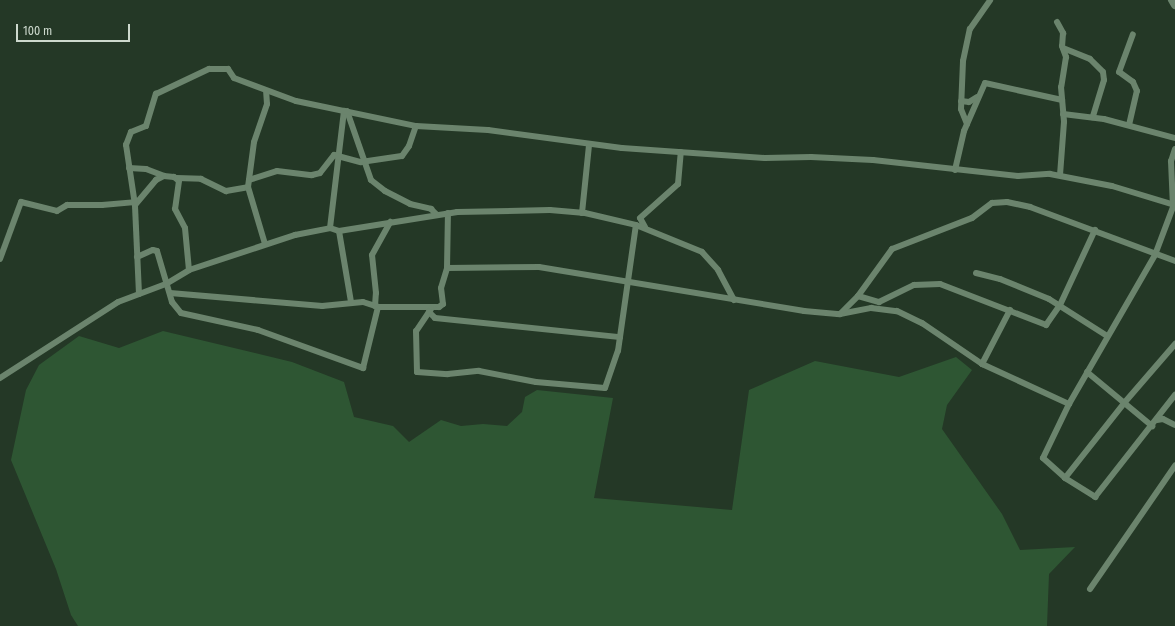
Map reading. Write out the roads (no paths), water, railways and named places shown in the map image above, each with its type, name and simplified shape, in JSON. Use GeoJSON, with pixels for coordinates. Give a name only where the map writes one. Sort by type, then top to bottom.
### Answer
{"type":"FeatureCollection","features":[{"type":"Feature","properties":{"kind":"street"},"geometry":{"type":"LineString","coordinates":[[967,124],[961,101],[963,61],[970,30],[990,0]]}},
{"type":"Feature","properties":{"kind":"street"},"geometry":{"type":"LineString","coordinates":[[1172,0],[1175,5]]}},
{"type":"Feature","properties":{"kind":"street"},"geometry":{"type":"LineString","coordinates":[[1057,22],[1063,33],[1066,58],[1062,100],[1064,114],[1060,175]]}},
{"type":"Feature","properties":{"kind":"street"},"geometry":{"type":"LineString","coordinates":[[1129,125],[1137,91],[1132,82],[1119,72],[1133,34]]}},
{"type":"Feature","properties":{"kind":"street"},"geometry":{"type":"LineString","coordinates":[[1064,48],[1090,59],[1102,72],[1104,80],[1093,117]]}},
{"type":"Feature","properties":{"kind":"street"},"geometry":{"type":"LineString","coordinates":[[140,294],[135,203],[126,148],[130,133],[146,126],[156,94],[209,69],[228,69],[234,78],[296,101],[416,126],[488,130],[589,145],[681,152],[765,158],[811,156],[873,160],[1018,176],[1060,175],[1112,186],[1174,204]]}},
{"type":"Feature","properties":{"kind":"street"},"geometry":{"type":"LineString","coordinates":[[955,170],[967,124],[978,96],[988,82],[1062,100]]}},
{"type":"Feature","properties":{"kind":"street"},"geometry":{"type":"LineString","coordinates":[[265,244],[249,184],[256,134],[266,104],[266,91]]}},
{"type":"Feature","properties":{"kind":"street"},"geometry":{"type":"LineString","coordinates":[[961,101],[970,102],[978,96]]}},
{"type":"Feature","properties":{"kind":"street"},"geometry":{"type":"LineString","coordinates":[[330,228],[338,155],[346,111]]}},
{"type":"Feature","properties":{"kind":"street"},"geometry":{"type":"LineString","coordinates":[[346,111],[371,180],[385,191],[410,204],[431,209],[437,214]]}},
{"type":"Feature","properties":{"kind":"street"},"geometry":{"type":"LineString","coordinates":[[1064,114],[1093,117],[1175,138]]}},
{"type":"Feature","properties":{"kind":"street"},"geometry":{"type":"LineString","coordinates":[[129,168],[146,169],[164,176],[177,178],[201,179],[226,190],[249,184],[277,171],[312,175],[320,172],[331,158],[338,155],[365,161],[402,156],[409,146],[416,126]]}},
{"type":"Feature","properties":{"kind":"street"},"geometry":{"type":"LineString","coordinates":[[582,213],[589,145]]}},
{"type":"Feature","properties":{"kind":"street"},"geometry":{"type":"LineString","coordinates":[[1175,149],[1172,161],[1174,204],[1155,255],[1069,404],[1043,458],[1065,478],[1095,497],[1157,420],[1175,395]]}},
{"type":"Feature","properties":{"kind":"street"},"geometry":{"type":"LineString","coordinates":[[645,227],[640,218],[678,184],[681,152]]}},
{"type":"Feature","properties":{"kind":"street"},"geometry":{"type":"LineString","coordinates":[[0,259],[21,202],[57,211],[67,204],[102,205],[135,203],[156,180],[164,176]]}},
{"type":"Feature","properties":{"kind":"street"},"geometry":{"type":"LineString","coordinates":[[177,178],[175,209],[184,228],[189,270]]}},
{"type":"Feature","properties":{"kind":"street"},"geometry":{"type":"LineString","coordinates":[[840,314],[858,296],[892,249],[972,218],[992,203],[1007,202],[1030,207],[1096,230],[1155,255],[1175,261]]}},
{"type":"Feature","properties":{"kind":"street"},"geometry":{"type":"LineString","coordinates":[[0,378],[13,372],[88,320],[118,302],[166,284],[189,270],[234,257],[265,244],[330,228],[339,231],[437,214],[505,210],[582,213],[645,227],[702,252],[718,270],[734,300]]}},
{"type":"Feature","properties":{"kind":"street"},"geometry":{"type":"LineString","coordinates":[[170,293],[322,306],[363,302],[376,306],[430,310],[441,307],[443,304],[441,288],[447,268],[448,213]]}},
{"type":"Feature","properties":{"kind":"street"},"geometry":{"type":"LineString","coordinates":[[137,257],[155,250],[172,302],[181,313],[258,330],[363,368],[376,306],[372,255],[390,222]]}},
{"type":"Feature","properties":{"kind":"street"},"geometry":{"type":"LineString","coordinates":[[430,310],[416,331],[417,372],[448,374],[479,371],[536,382],[605,388],[620,337],[636,225]]}},
{"type":"Feature","properties":{"kind":"street"},"geometry":{"type":"LineString","coordinates":[[858,296],[879,302],[914,285],[940,284],[1046,325],[1060,305],[1096,230]]}},
{"type":"Feature","properties":{"kind":"street"},"geometry":{"type":"LineString","coordinates":[[339,231],[351,302]]}},
{"type":"Feature","properties":{"kind":"street"},"geometry":{"type":"LineString","coordinates":[[447,268],[539,267],[778,308],[840,314],[871,308],[897,311],[922,323],[982,364],[1069,404]]}},
{"type":"Feature","properties":{"kind":"street"},"geometry":{"type":"LineString","coordinates":[[976,273],[1010,283],[1060,305],[1107,336]]}},
{"type":"Feature","properties":{"kind":"street"},"geometry":{"type":"LineString","coordinates":[[430,310],[435,318],[620,337]]}},
{"type":"Feature","properties":{"kind":"street"},"geometry":{"type":"LineString","coordinates":[[982,364],[1010,310]]}},
{"type":"Feature","properties":{"kind":"street"},"geometry":{"type":"LineString","coordinates":[[1065,478],[1125,402],[1175,344]]}},
{"type":"Feature","properties":{"kind":"street"},"geometry":{"type":"LineString","coordinates":[[1087,372],[1125,402],[1152,426]]}},
{"type":"Feature","properties":{"kind":"street"},"geometry":{"type":"LineString","coordinates":[[1157,420],[1163,419],[1175,425]]}},
{"type":"Feature","properties":{"kind":"street"},"geometry":{"type":"LineString","coordinates":[[1090,589],[1175,466]]}}]}
